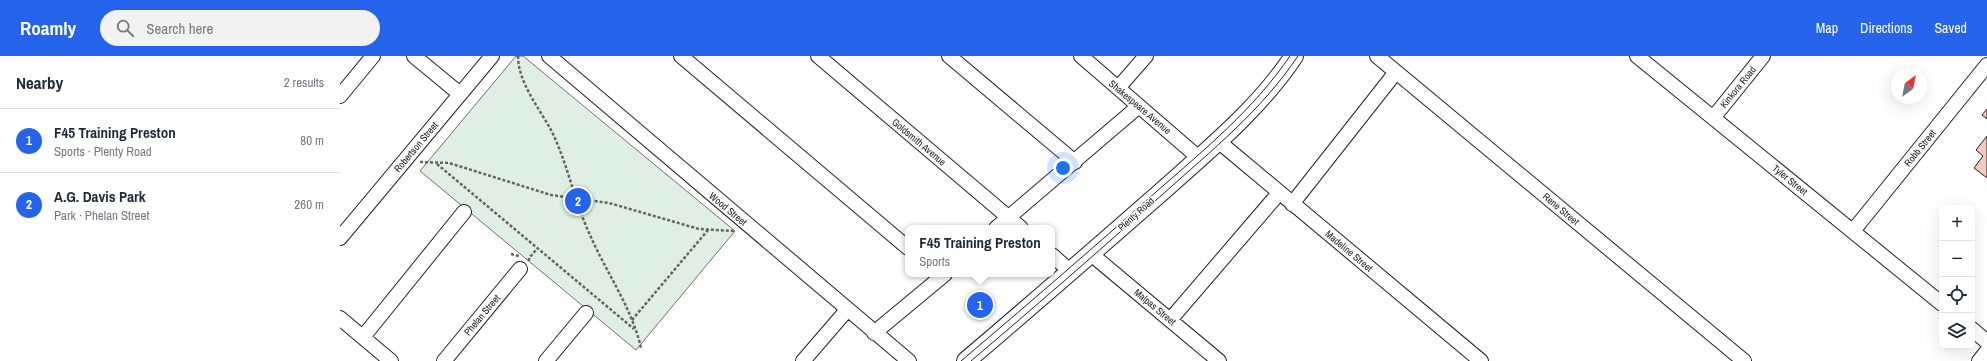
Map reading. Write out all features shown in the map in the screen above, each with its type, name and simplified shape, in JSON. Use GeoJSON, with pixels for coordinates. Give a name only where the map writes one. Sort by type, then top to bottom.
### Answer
{"type":"FeatureCollection","features":[{"type":"Feature","properties":{"kind":"main road","name":"Plenty Road"},"geometry":{"type":"LineString","coordinates":[[966,361],[1071,272],[1218,141],[1261,99],[1294,56]]}},
{"type":"Feature","properties":{"kind":"street"},"geometry":{"type":"LineString","coordinates":[[340,96],[373,56]]}},
{"type":"Feature","properties":{"kind":"street"},"geometry":{"type":"LineString","coordinates":[[414,56],[460,94]]}},
{"type":"Feature","properties":{"kind":"street","name":"Robertson Street"},"geometry":{"type":"LineString","coordinates":[[340,238],[492,56]]}},
{"type":"Feature","properties":{"kind":"street","name":"Wood Street"},"geometry":{"type":"LineString","coordinates":[[549,56],[874,333],[909,361]]}},
{"type":"Feature","properties":{"kind":"street"},"geometry":{"type":"LineString","coordinates":[[681,56],[905,245]]}},
{"type":"Feature","properties":{"kind":"street","name":"Goldsmith Avenue"},"geometry":{"type":"LineString","coordinates":[[818,56],[1017,225]]}},
{"type":"Feature","properties":{"kind":"street"},"geometry":{"type":"LineString","coordinates":[[949,56],[1074,162]]}},
{"type":"Feature","properties":{"kind":"street","name":"Shakespeare Avenue"},"geometry":{"type":"LineString","coordinates":[[1081,56],[1199,158]]}},
{"type":"Feature","properties":{"kind":"street"},"geometry":{"type":"LineString","coordinates":[[1118,88],[1146,56]]}},
{"type":"Feature","properties":{"kind":"street","name":"Rene Street"},"geometry":{"type":"LineString","coordinates":[[1377,56],[1394,65],[1744,361]]}},
{"type":"Feature","properties":{"kind":"street","name":"Tyler Street"},"geometry":{"type":"LineString","coordinates":[[1637,56],[1939,302]]}},
{"type":"Feature","properties":{"kind":"street","name":"Kinkora Road"},"geometry":{"type":"LineString","coordinates":[[1713,118],[1763,56]]}},
{"type":"Feature","properties":{"kind":"street","name":"Robb Street"},"geometry":{"type":"LineString","coordinates":[[1853,231],[1987,64]]}},
{"type":"Feature","properties":{"kind":"street"},"geometry":{"type":"LineString","coordinates":[[1292,204],[1394,65]]}},
{"type":"Feature","properties":{"kind":"street"},"geometry":{"type":"LineString","coordinates":[[1000,225],[1139,106]]}},
{"type":"Feature","properties":{"kind":"street","name":"Madeline Street"},"geometry":{"type":"LineString","coordinates":[[1218,141],[1481,361]]}},
{"type":"Feature","properties":{"kind":"street"},"geometry":{"type":"LineString","coordinates":[[1170,320],[1279,192]]}},
{"type":"Feature","properties":{"kind":"street"},"geometry":{"type":"LineString","coordinates":[[362,337],[464,212]]}},
{"type":"Feature","properties":{"kind":"street","name":"Malpas Street"},"geometry":{"type":"LineString","coordinates":[[1091,254],[1219,361]]}},
{"type":"Feature","properties":{"kind":"street"},"geometry":{"type":"LineString","coordinates":[[1055,258],[1071,272]]}},
{"type":"Feature","properties":{"kind":"street","name":"Phelan Street"},"geometry":{"type":"LineString","coordinates":[[444,361],[520,270]]}},
{"type":"Feature","properties":{"kind":"street"},"geometry":{"type":"LineString","coordinates":[[874,333],[940,277]]}},
{"type":"Feature","properties":{"kind":"street"},"geometry":{"type":"LineString","coordinates":[[803,361],[847,310]]}},
{"type":"Feature","properties":{"kind":"street"},"geometry":{"type":"LineString","coordinates":[[546,361],[586,313]]}},
{"type":"Feature","properties":{"kind":"street"},"geometry":{"type":"LineString","coordinates":[[340,318],[391,361]]}},
{"type":"Feature","properties":{"kind":"street"},"geometry":{"type":"LineString","coordinates":[[1975,332],[1987,342]]}},
{"type":"Feature","properties":{"kind":"street"},"geometry":{"type":"LineString","coordinates":[[1979,361],[1987,351]]}},
{"type":"Feature","properties":{"kind":"path"},"geometry":{"type":"LineString","coordinates":[[518,56],[524,80],[550,130],[567,168],[589,234],[632,320],[634,329]]}},
{"type":"Feature","properties":{"kind":"path"},"geometry":{"type":"LineString","coordinates":[[420,162],[436,164],[449,163],[463,166],[551,195],[609,203],[666,220],[708,230],[734,231]]}},
{"type":"Feature","properties":{"kind":"path"},"geometry":{"type":"LineString","coordinates":[[436,164],[634,329],[638,335],[641,348]]}},
{"type":"Feature","properties":{"kind":"path"},"geometry":{"type":"LineString","coordinates":[[632,320],[708,230]]}},
{"type":"Feature","properties":{"kind":"path"},"geometry":{"type":"LineString","coordinates":[[529,258],[537,248]]}},
{"type":"Feature","properties":{"kind":"green space"},"geometry":{"type":"Polygon","coordinates":[[[516,56],[523,56],[735,231],[636,350],[420,171],[516,56]]]}},
{"type":"Feature","properties":{"kind":"building"},"geometry":{"type":"Polygon","coordinates":[[[1987,109],[1987,119],[1982,115],[1987,109]]]}},
{"type":"Feature","properties":{"kind":"building"},"geometry":{"type":"Polygon","coordinates":[[[1987,136],[1987,178],[1974,168],[1983,156],[1976,150],[1987,136]]]}},
{"type":"Feature","properties":{"kind":"tram line"},"geometry":{"type":"LineString","coordinates":[[961,361],[1084,256],[1228,128],[1261,94],[1290,56]]}},
{"type":"Feature","properties":{"kind":"tram line"},"geometry":{"type":"LineString","coordinates":[[971,361],[1020,320],[1217,146],[1252,112],[1284,76],[1298,56]]}},
{"type":"Feature","properties":{"kind":"place","name":"A.G. Davis Park"},"geometry":{"type":"Point","coordinates":[578,201]}},
{"type":"Feature","properties":{"kind":"place","name":"F45 Training Preston"},"geometry":{"type":"Point","coordinates":[980,305]}}]}
